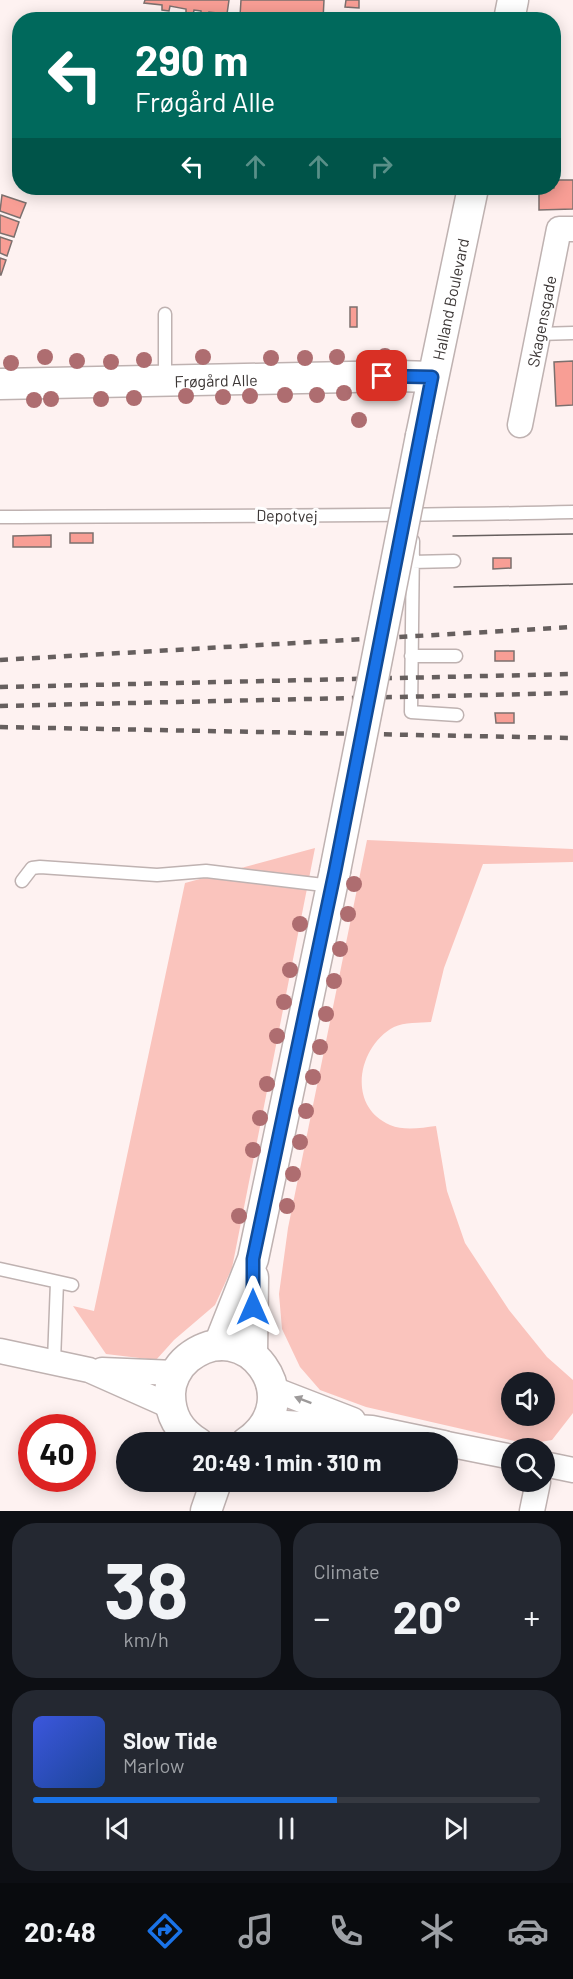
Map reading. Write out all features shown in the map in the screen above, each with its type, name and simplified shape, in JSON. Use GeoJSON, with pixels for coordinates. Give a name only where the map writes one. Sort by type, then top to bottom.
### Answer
{"type":"FeatureCollection","features":[{"type":"Feature","properties":{"kind":"street","name":"Halland Boulevard"},"geometry":{"type":"LineString","coordinates":[[219,1346],[253,1259],[333,878],[432,377],[471,195]]}},
{"type":"Feature","properties":{"kind":"street","name":"Skagensgade"},"geometry":{"type":"LineString","coordinates":[[520,425],[559,229],[573,229]]}},
{"type":"Feature","properties":{"kind":"street","name":"Frøgård Alle"},"geometry":{"type":"LineString","coordinates":[[0,384],[432,377]]}},
{"type":"Feature","properties":{"kind":"street","name":"Halland Boulevard"},"geometry":{"type":"LineString","coordinates":[[252,1355],[253,1259]]}},
{"type":"Feature","properties":{"kind":"street"},"geometry":{"type":"LineString","coordinates":[[184,1432],[176,1422],[170,1406],[170,1389],[175,1373],[195,1352],[219,1346],[239,1348],[252,1355],[263,1365],[273,1389],[273,1408],[260,1432]]}},
{"type":"Feature","properties":{"kind":"street"},"geometry":{"type":"LineString","coordinates":[[0,1351],[89,1370],[170,1406]]}},
{"type":"Feature","properties":{"kind":"street"},"geometry":{"type":"LineString","coordinates":[[89,1370],[175,1373]]}},
{"type":"Feature","properties":{"kind":"street"},"geometry":{"type":"LineString","coordinates":[[273,1389],[372,1428]]}},
{"type":"Feature","properties":{"kind":"street"},"geometry":{"type":"LineString","coordinates":[[267,1422],[372,1428],[392,1432]]}},
{"type":"Feature","properties":{"kind":"street"},"geometry":{"type":"LineString","coordinates":[[458,1446],[501,1455]]}},
{"type":"Feature","properties":{"kind":"street"},"geometry":{"type":"LineString","coordinates":[[555,1466],[573,1470]]}},
{"type":"Feature","properties":{"kind":"street"},"geometry":{"type":"LineString","coordinates":[[200,1511],[201,1492]]}},
{"type":"Feature","properties":{"kind":"street"},"geometry":{"type":"LineString","coordinates":[[206,1511],[213,1492]]}},
{"type":"Feature","properties":{"kind":"street"},"geometry":{"type":"LineString","coordinates":[[531,1511],[536,1492]]}},
{"type":"Feature","properties":{"kind":"lane"},"geometry":{"type":"LineString","coordinates":[[165,314],[165,381]]}},
{"type":"Feature","properties":{"kind":"lane"},"geometry":{"type":"LineString","coordinates":[[538,334],[573,333]]}},
{"type":"Feature","properties":{"kind":"lane","name":"Depotvej"},"geometry":{"type":"LineString","coordinates":[[0,517],[281,514],[414,516],[573,512]]}},
{"type":"Feature","properties":{"kind":"lane"},"geometry":{"type":"LineString","coordinates":[[414,516],[411,712],[457,715]]}},
{"type":"Feature","properties":{"kind":"lane"},"geometry":{"type":"LineString","coordinates":[[412,561],[454,561]]}},
{"type":"Feature","properties":{"kind":"lane"},"geometry":{"type":"LineString","coordinates":[[411,656],[456,656]]}},
{"type":"Feature","properties":{"kind":"lane"},"geometry":{"type":"LineString","coordinates":[[22,880],[32,868],[40,867],[157,875],[206,871],[333,878]]}},
{"type":"Feature","properties":{"kind":"lane"},"geometry":{"type":"LineString","coordinates":[[0,1269],[72,1285]]}},
{"type":"Feature","properties":{"kind":"lane"},"geometry":{"type":"LineString","coordinates":[[54,1361],[57,1282]]}},
{"type":"Feature","properties":{"kind":"shaded area"},"geometry":{"type":"Polygon","coordinates":[[[367,840],[573,849],[573,862],[483,864],[444,968],[431,1022],[398,1025],[382,1036],[365,1061],[362,1091],[367,1104],[376,1116],[390,1125],[401,1128],[436,1126],[447,1191],[465,1243],[509,1310],[547,1357],[573,1380],[573,1413],[554,1438],[502,1438],[366,1407],[320,1390],[300,1367],[282,1329],[279,1294],[288,1228],[367,840]]]}},
{"type":"Feature","properties":{"kind":"shaded area"},"geometry":{"type":"Polygon","coordinates":[[[315,848],[232,1268],[215,1305],[174,1340],[156,1360],[106,1354],[73,1306],[94,1311],[185,883],[315,848]]]}},
{"type":"Feature","properties":{"kind":"building"},"geometry":{"type":"Polygon","coordinates":[[[145,0],[229,0],[227,12],[194,10],[194,12],[186,12],[186,9],[170,6],[169,11],[162,10],[162,5],[144,3],[145,0]]]}},
{"type":"Feature","properties":{"kind":"building"},"geometry":{"type":"Polygon","coordinates":[[[241,0],[324,0],[323,12],[240,12],[241,0]]]}},
{"type":"Feature","properties":{"kind":"building"},"geometry":{"type":"Polygon","coordinates":[[[346,0],[359,0],[359,8],[345,7],[346,0]]]}},
{"type":"Feature","properties":{"kind":"building"},"geometry":{"type":"Polygon","coordinates":[[[561,180],[573,180],[573,209],[539,210],[539,195],[561,195],[561,180]]]}},
{"type":"Feature","properties":{"kind":"building"},"geometry":{"type":"Polygon","coordinates":[[[2,195],[26,203],[20,218],[0,211],[2,195]]]}},
{"type":"Feature","properties":{"kind":"building"},"geometry":{"type":"Polygon","coordinates":[[[0,215],[19,222],[14,237],[0,233],[0,215]]]}},
{"type":"Feature","properties":{"kind":"building"},"geometry":{"type":"Polygon","coordinates":[[[0,237],[12,241],[7,256],[0,253],[0,237]]]}},
{"type":"Feature","properties":{"kind":"building"},"geometry":{"type":"Polygon","coordinates":[[[0,258],[6,260],[1,275],[0,275],[0,258]]]}},
{"type":"Feature","properties":{"kind":"building"},"geometry":{"type":"Polygon","coordinates":[[[350,307],[357,307],[357,327],[350,327],[350,307]]]}},
{"type":"Feature","properties":{"kind":"building"},"geometry":{"type":"Polygon","coordinates":[[[573,361],[573,405],[556,406],[554,362],[573,361]]]}},
{"type":"Feature","properties":{"kind":"building"},"geometry":{"type":"Polygon","coordinates":[[[70,533],[93,533],[93,543],[70,543],[70,533]]]}},
{"type":"Feature","properties":{"kind":"building"},"geometry":{"type":"Polygon","coordinates":[[[51,535],[51,547],[13,547],[13,536],[51,535]]]}},
{"type":"Feature","properties":{"kind":"building"},"geometry":{"type":"Polygon","coordinates":[[[493,558],[511,558],[511,568],[493,569],[493,558]]]}},
{"type":"Feature","properties":{"kind":"building"},"geometry":{"type":"Polygon","coordinates":[[[495,651],[514,651],[514,661],[495,661],[495,651]]]}},
{"type":"Feature","properties":{"kind":"building"},"geometry":{"type":"Polygon","coordinates":[[[495,713],[514,713],[514,723],[496,723],[495,713]]]}},
{"type":"Feature","properties":{"kind":"tram line"},"geometry":{"type":"LineString","coordinates":[[453,536],[573,534]]}},
{"type":"Feature","properties":{"kind":"tram line"},"geometry":{"type":"LineString","coordinates":[[454,587],[573,584]]}},
{"type":"Feature","properties":{"kind":"railway"},"geometry":{"type":"LineString","coordinates":[[0,660],[573,627]]}},
{"type":"Feature","properties":{"kind":"railway"},"geometry":{"type":"LineString","coordinates":[[0,687],[573,674]]}},
{"type":"Feature","properties":{"kind":"railway"},"geometry":{"type":"LineString","coordinates":[[0,706],[573,693]]}},
{"type":"Feature","properties":{"kind":"railway"},"geometry":{"type":"LineString","coordinates":[[0,727],[573,738]]}},
{"type":"Feature","properties":{"kind":"route"},"geometry":{"type":"LineString","coordinates":[[253,1307],[253,1259],[335,871],[432,377],[382,376]]}}]}
